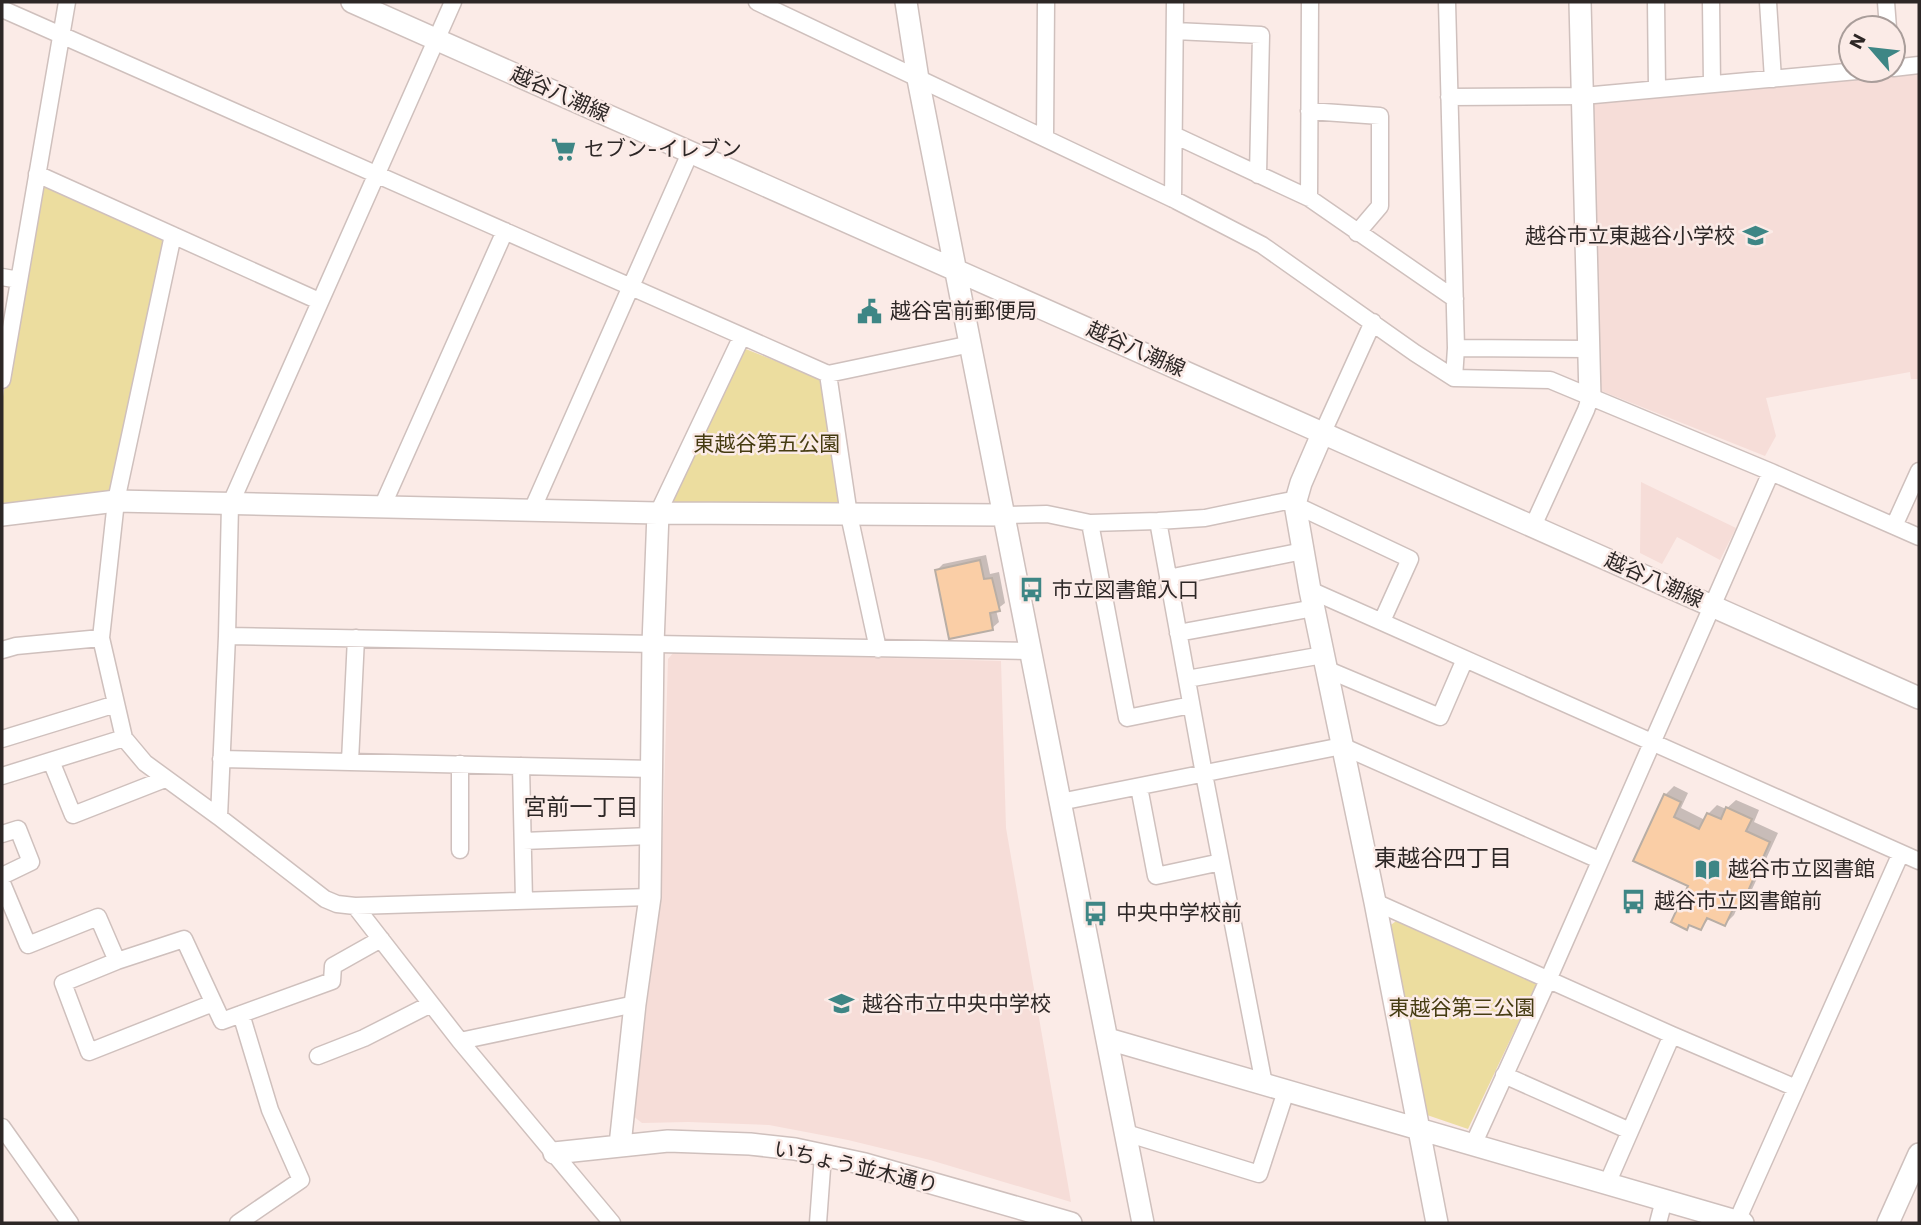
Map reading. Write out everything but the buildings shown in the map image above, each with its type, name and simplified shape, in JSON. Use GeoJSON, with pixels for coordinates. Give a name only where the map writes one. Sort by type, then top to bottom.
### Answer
{"type":"FeatureCollection","features":[{"type":"Feature","properties":{"kind":"street"},"geometry":{"type":"LineString","coordinates":[[2,380],[67,2]]}},
{"type":"Feature","properties":{"kind":"street","name":"越谷八潮線"},"geometry":{"type":"LineString","coordinates":[[352,2],[1919,698]]}},
{"type":"Feature","properties":{"kind":"street"},"geometry":{"type":"LineString","coordinates":[[219,817],[230,505],[453,2]]}},
{"type":"Feature","properties":{"kind":"street"},"geometry":{"type":"LineString","coordinates":[[757,2],[1045,138],[1262,245],[1454,378],[1550,380],[1919,537]]}},
{"type":"Feature","properties":{"kind":"street"},"geometry":{"type":"LineString","coordinates":[[906,2],[918,79],[1143,1223]]}},
{"type":"Feature","properties":{"kind":"street"},"geometry":{"type":"LineString","coordinates":[[1045,138],[1046,2]]}},
{"type":"Feature","properties":{"kind":"street"},"geometry":{"type":"LineString","coordinates":[[1173,200],[1175,2]]}},
{"type":"Feature","properties":{"kind":"street"},"geometry":{"type":"LineString","coordinates":[[1308,198],[1310,2]]}},
{"type":"Feature","properties":{"kind":"street"},"geometry":{"type":"LineString","coordinates":[[1447,2],[1456,348],[1454,378]]}},
{"type":"Feature","properties":{"kind":"street"},"geometry":{"type":"LineString","coordinates":[[1533,526],[1590,398],[1580,2]]}},
{"type":"Feature","properties":{"kind":"street"},"geometry":{"type":"LineString","coordinates":[[1656,2],[1657,88]]}},
{"type":"Feature","properties":{"kind":"street"},"geometry":{"type":"LineString","coordinates":[[1711,2],[1712,84]]}},
{"type":"Feature","properties":{"kind":"street"},"geometry":{"type":"LineString","coordinates":[[1768,2],[1773,79]]}},
{"type":"Feature","properties":{"kind":"street"},"geometry":{"type":"LineString","coordinates":[[2,9],[828,374],[971,344]]}},
{"type":"Feature","properties":{"kind":"street"},"geometry":{"type":"LineString","coordinates":[[1175,31],[1261,35],[1258,175]]}},
{"type":"Feature","properties":{"kind":"street"},"geometry":{"type":"LineString","coordinates":[[1449,97],[1583,96],[1837,73]]}},
{"type":"Feature","properties":{"kind":"street"},"geometry":{"type":"LineString","coordinates":[[1309,111],[1380,116],[1380,206],[1357,233]]}},
{"type":"Feature","properties":{"kind":"street"},"geometry":{"type":"LineString","coordinates":[[1174,135],[1308,198],[1455,299]]}},
{"type":"Feature","properties":{"kind":"street"},"geometry":{"type":"LineString","coordinates":[[532,510],[690,152]]}},
{"type":"Feature","properties":{"kind":"street"},"geometry":{"type":"LineString","coordinates":[[37,174],[320,302]]}},
{"type":"Feature","properties":{"kind":"street"},"geometry":{"type":"LineString","coordinates":[[382,508],[505,231]]}},
{"type":"Feature","properties":{"kind":"street"},"geometry":{"type":"LineString","coordinates":[[173,235],[116,501],[101,638],[124,738],[145,763],[165,779],[325,899],[337,904],[355,906],[650,897]]}},
{"type":"Feature","properties":{"kind":"street"},"geometry":{"type":"LineString","coordinates":[[2,277],[19,280]]}},
{"type":"Feature","properties":{"kind":"street"},"geometry":{"type":"LineString","coordinates":[[1373,322],[1300,483],[1296,504],[1312,599],[1375,902],[1437,1223]]}},
{"type":"Feature","properties":{"kind":"street"},"geometry":{"type":"LineString","coordinates":[[620,1145],[650,897],[653,644],[658,513],[742,335]]}},
{"type":"Feature","properties":{"kind":"street"},"geometry":{"type":"LineString","coordinates":[[1456,348],[1588,349]]}},
{"type":"Feature","properties":{"kind":"street"},"geometry":{"type":"LineString","coordinates":[[828,374],[849,515],[878,649]]}},
{"type":"Feature","properties":{"kind":"street"},"geometry":{"type":"LineString","coordinates":[[1894,526],[1919,471]]}},
{"type":"Feature","properties":{"kind":"street"},"geometry":{"type":"LineString","coordinates":[[1473,1145],[1771,472]]}},
{"type":"Feature","properties":{"kind":"street"},"geometry":{"type":"LineString","coordinates":[[2,515],[116,501],[658,513],[1047,514],[1090,523],[1205,518],[1287,501],[1410,559],[1382,621]]}},
{"type":"Feature","properties":{"kind":"street"},"geometry":{"type":"LineString","coordinates":[[1158,521],[1264,1084]]}},
{"type":"Feature","properties":{"kind":"street"},"geometry":{"type":"LineString","coordinates":[[1090,523],[1127,718],[1191,705]]}},
{"type":"Feature","properties":{"kind":"street"},"geometry":{"type":"LineString","coordinates":[[1168,579],[1303,551]]}},
{"type":"Feature","properties":{"kind":"street"},"geometry":{"type":"LineString","coordinates":[[1178,633],[1312,599],[1382,621],[1919,861]]}},
{"type":"Feature","properties":{"kind":"street"},"geometry":{"type":"LineString","coordinates":[[227,636],[1030,651]]}},
{"type":"Feature","properties":{"kind":"street"},"geometry":{"type":"LineString","coordinates":[[2,650],[16,646],[101,638]]}},
{"type":"Feature","properties":{"kind":"street"},"geometry":{"type":"LineString","coordinates":[[350,761],[356,638]]}},
{"type":"Feature","properties":{"kind":"street"},"geometry":{"type":"LineString","coordinates":[[1186,679],[1325,662],[1440,717],[1465,659]]}},
{"type":"Feature","properties":{"kind":"street"},"geometry":{"type":"LineString","coordinates":[[2,739],[116,704]]}},
{"type":"Feature","properties":{"kind":"street"},"geometry":{"type":"LineString","coordinates":[[2,776],[124,738]]}},
{"type":"Feature","properties":{"kind":"street"},"geometry":{"type":"LineString","coordinates":[[1060,802],[1342,746],[1599,860]]}},
{"type":"Feature","properties":{"kind":"street"},"geometry":{"type":"LineString","coordinates":[[221,759],[653,769]]}},
{"type":"Feature","properties":{"kind":"street"},"geometry":{"type":"LineString","coordinates":[[51,761],[73,815],[165,779]]}},
{"type":"Feature","properties":{"kind":"street"},"geometry":{"type":"LineString","coordinates":[[460,765],[460,850]]}},
{"type":"Feature","properties":{"kind":"street"},"geometry":{"type":"LineString","coordinates":[[521,766],[524,901]]}},
{"type":"Feature","properties":{"kind":"street"},"geometry":{"type":"LineString","coordinates":[[1139,787],[1156,876],[1221,862]]}},
{"type":"Feature","properties":{"kind":"street"},"geometry":{"type":"LineString","coordinates":[[2,834],[18,829],[31,862],[2,876]]}},
{"type":"Feature","properties":{"kind":"street"},"geometry":{"type":"LineString","coordinates":[[523,841],[651,836]]}},
{"type":"Feature","properties":{"kind":"street"},"geometry":{"type":"LineString","coordinates":[[1108,1039],[1740,1222],[1796,1088],[1901,853]]}},
{"type":"Feature","properties":{"kind":"street"},"geometry":{"type":"LineString","coordinates":[[2,883],[28,945],[98,917],[117,961]]}},
{"type":"Feature","properties":{"kind":"street"},"geometry":{"type":"LineString","coordinates":[[1375,902],[1796,1088]]}},
{"type":"Feature","properties":{"kind":"street"},"geometry":{"type":"LineString","coordinates":[[355,906],[460,1041],[612,1223]]}},
{"type":"Feature","properties":{"kind":"street"},"geometry":{"type":"LineString","coordinates":[[213,1003],[89,1052],[62,983],[184,939],[222,1021],[332,981],[333,966],[381,939]]}},
{"type":"Feature","properties":{"kind":"street"},"geometry":{"type":"LineString","coordinates":[[318,1056],[364,1038],[431,1004]]}},
{"type":"Feature","properties":{"kind":"street"},"geometry":{"type":"LineString","coordinates":[[460,1041],[635,1004]]}},
{"type":"Feature","properties":{"kind":"street"},"geometry":{"type":"LineString","coordinates":[[238,1223],[301,1180],[270,1110],[241,1014]]}},
{"type":"Feature","properties":{"kind":"street"},"geometry":{"type":"LineString","coordinates":[[1606,1184],[1672,1035]]}},
{"type":"Feature","properties":{"kind":"street"},"geometry":{"type":"LineString","coordinates":[[1504,1075],[1630,1131]]}},
{"type":"Feature","properties":{"kind":"street"},"geometry":{"type":"LineString","coordinates":[[1126,1133],[1259,1174],[1286,1091]]}},
{"type":"Feature","properties":{"kind":"street"},"geometry":{"type":"LineString","coordinates":[[2,1127],[70,1223]]}},
{"type":"Feature","properties":{"kind":"street","name":"いちょう並木通り"},"geometry":{"type":"LineString","coordinates":[[554,1153],[668,1141],[795,1149],[865,1164],[1071,1223]]}},
{"type":"Feature","properties":{"kind":"street"},"geometry":{"type":"LineString","coordinates":[[1888,1223],[1919,1154]]}},
{"type":"Feature","properties":{"kind":"street"},"geometry":{"type":"LineString","coordinates":[[818,1223],[823,1155]]}},
{"type":"Feature","properties":{"kind":"street"},"geometry":{"type":"LineString","coordinates":[[1658,1223],[1664,1200]]}},
{"type":"Feature","properties":{"kind":"shaded area","name":"越谷市立東越谷小学校"},"geometry":{"type":"Polygon","coordinates":[[[1919,70],[1919,379],[1911,379],[1910,372],[1766,398],[1776,436],[1765,456],[1594,388],[1587,99],[1837,77],[1837,84],[1907,84],[1907,71],[1919,70]]]}},
{"type":"Feature","properties":{"kind":"shaded area"},"geometry":{"type":"Polygon","coordinates":[[[1641,482],[1736,528],[1720,560],[1677,537],[1662,564],[1640,553],[1641,482]]]}},
{"type":"Feature","properties":{"kind":"shaded area","name":"越谷市立中央中学校"},"geometry":{"type":"Polygon","coordinates":[[[674,652],[1001,661],[1006,828],[1071,1202],[930,1160],[848,1140],[769,1125],[642,1123],[633,1116],[661,893],[668,659],[674,652]]]}},
{"type":"Feature","properties":{"kind":"green space"},"geometry":{"type":"Polygon","coordinates":[[[38,181],[167,238],[112,495],[2,507],[2,403],[38,181]]]}},
{"type":"Feature","properties":{"kind":"green space","name":"東越谷第五公園"},"geometry":{"type":"Polygon","coordinates":[[[743,348],[821,379],[841,508],[667,506],[743,348]]]}},
{"type":"Feature","properties":{"kind":"green space","name":"東越谷第三公園"},"geometry":{"type":"Polygon","coordinates":[[[1399,919],[1538,981],[1468,1129],[1427,1115],[1388,927],[1399,919]]]}},
{"type":"Feature","properties":{"kind":"place","name":"セブン-イレブン"},"geometry":{"type":"Point","coordinates":[564,149]}},
{"type":"Feature","properties":{"kind":"place","name":"越谷市立東越谷小学校"},"geometry":{"type":"Point","coordinates":[1755,236]}},
{"type":"Feature","properties":{"kind":"place","name":"越谷宮前郵便局"},"geometry":{"type":"Point","coordinates":[870,311]}},
{"type":"Feature","properties":{"kind":"place","name":"市立図書館入口"},"geometry":{"type":"Point","coordinates":[1032,590]}},
{"type":"Feature","properties":{"kind":"place","name":"越谷市立図書館"},"geometry":{"type":"Point","coordinates":[1708,869]}},
{"type":"Feature","properties":{"kind":"place","name":"越谷市立図書館前"},"geometry":{"type":"Point","coordinates":[1634,901]}},
{"type":"Feature","properties":{"kind":"place","name":"中央中学校前"},"geometry":{"type":"Point","coordinates":[1096,913]}},
{"type":"Feature","properties":{"kind":"place","name":"越谷市立中央中学校"},"geometry":{"type":"Point","coordinates":[842,1004]}},
{"type":"Feature","properties":{"kind":"district","name":"宮前一丁目"},"geometry":{"type":"Point","coordinates":[581,807]}},
{"type":"Feature","properties":{"kind":"district","name":"東越谷四丁目"},"geometry":{"type":"Point","coordinates":[1443,858]}}]}
